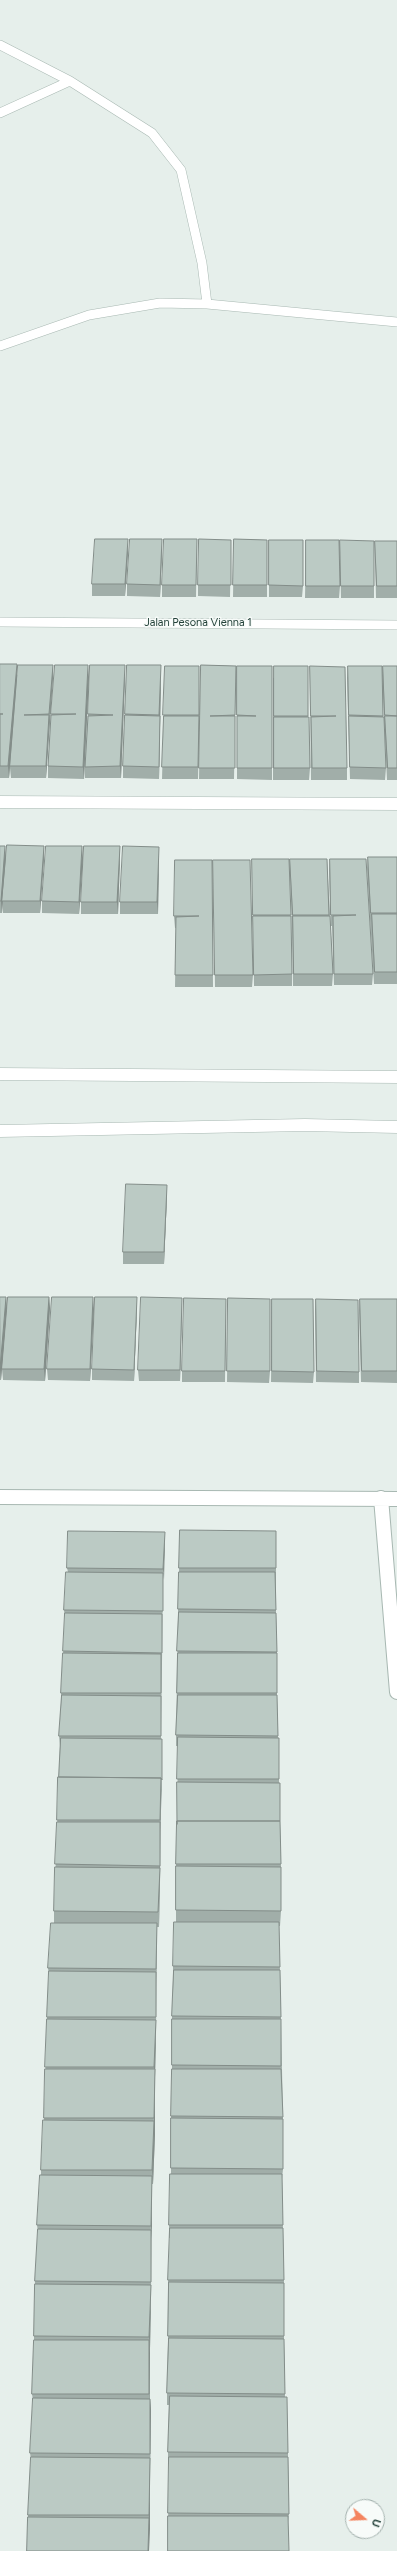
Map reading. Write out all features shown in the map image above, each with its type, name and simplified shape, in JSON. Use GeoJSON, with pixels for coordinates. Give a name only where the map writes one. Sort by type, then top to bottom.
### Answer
{"type":"FeatureCollection","features":[{"type":"Feature","properties":{"kind":"street"},"geometry":{"type":"LineString","coordinates":[[0,45],[70,81],[152,133],[181,170],[202,263],[207,304]]}},
{"type":"Feature","properties":{"kind":"street"},"geometry":{"type":"LineString","coordinates":[[0,113],[70,81]]}},
{"type":"Feature","properties":{"kind":"street"},"geometry":{"type":"LineString","coordinates":[[0,346],[89,315],[160,303],[207,304],[397,322]]}},
{"type":"Feature","properties":{"kind":"street","name":"Jalan Pesona Vienna 1"},"geometry":{"type":"LineString","coordinates":[[0,622],[397,625]]}},
{"type":"Feature","properties":{"kind":"street"},"geometry":{"type":"LineString","coordinates":[[0,802],[397,804]]}},
{"type":"Feature","properties":{"kind":"street"},"geometry":{"type":"LineString","coordinates":[[0,1074],[397,1077]]}},
{"type":"Feature","properties":{"kind":"street"},"geometry":{"type":"LineString","coordinates":[[0,1131],[305,1125],[397,1127]]}},
{"type":"Feature","properties":{"kind":"street"},"geometry":{"type":"LineString","coordinates":[[0,1497],[397,1499]]}},
{"type":"Feature","properties":{"kind":"street"},"geometry":{"type":"LineString","coordinates":[[381,1498],[397,1692]]}},
{"type":"Feature","properties":{"kind":"building"},"geometry":{"type":"Polygon","coordinates":[[[95,539],[128,539],[125,584],[92,584],[95,539]]]}},
{"type":"Feature","properties":{"kind":"building"},"geometry":{"type":"Polygon","coordinates":[[[130,539],[162,539],[160,585],[127,584],[130,539]]]}},
{"type":"Feature","properties":{"kind":"building"},"geometry":{"type":"Polygon","coordinates":[[[164,539],[197,539],[196,585],[162,585],[164,539]]]}},
{"type":"Feature","properties":{"kind":"building"},"geometry":{"type":"Polygon","coordinates":[[[199,539],[231,540],[231,585],[198,585],[199,539]]]}},
{"type":"Feature","properties":{"kind":"building"},"geometry":{"type":"Polygon","coordinates":[[[234,539],[267,540],[267,585],[233,585],[234,539]]]}},
{"type":"Feature","properties":{"kind":"building"},"geometry":{"type":"Polygon","coordinates":[[[269,540],[303,540],[303,586],[269,585],[269,540]]]}},
{"type":"Feature","properties":{"kind":"building"},"geometry":{"type":"Polygon","coordinates":[[[306,540],[339,540],[340,586],[306,586],[306,540]]]}},
{"type":"Feature","properties":{"kind":"building"},"geometry":{"type":"Polygon","coordinates":[[[340,540],[374,541],[374,586],[341,586],[340,540]]]}},
{"type":"Feature","properties":{"kind":"building"},"geometry":{"type":"Polygon","coordinates":[[[375,541],[397,541],[397,586],[377,586],[375,541]]]}},
{"type":"Feature","properties":{"kind":"building"},"geometry":{"type":"Polygon","coordinates":[[[0,664],[17,664],[8,766],[0,766],[0,664]]]}},
{"type":"Feature","properties":{"kind":"building"},"geometry":{"type":"Polygon","coordinates":[[[18,665],[53,665],[49,714],[24,715],[49,715],[46,766],[10,766],[18,665]]]}},
{"type":"Feature","properties":{"kind":"building"},"geometry":{"type":"Polygon","coordinates":[[[55,665],[88,665],[83,767],[48,766],[51,715],[76,714],[51,714],[55,665]]]}},
{"type":"Feature","properties":{"kind":"building"},"geometry":{"type":"Polygon","coordinates":[[[90,665],[125,665],[120,766],[85,767],[88,716],[113,715],[88,714],[90,665]]]}},
{"type":"Feature","properties":{"kind":"building"},"geometry":{"type":"Polygon","coordinates":[[[127,665],[161,665],[159,715],[125,714],[127,665]]]}},
{"type":"Feature","properties":{"kind":"building"},"geometry":{"type":"Polygon","coordinates":[[[201,665],[236,666],[235,715],[210,716],[235,716],[235,768],[199,768],[201,665]]]}},
{"type":"Feature","properties":{"kind":"building"},"geometry":{"type":"Polygon","coordinates":[[[165,666],[199,666],[199,715],[163,715],[165,666]]]}},
{"type":"Feature","properties":{"kind":"building"},"geometry":{"type":"Polygon","coordinates":[[[237,666],[272,666],[272,768],[237,768],[237,716],[256,716],[237,715],[237,666]]]}},
{"type":"Feature","properties":{"kind":"building"},"geometry":{"type":"Polygon","coordinates":[[[274,666],[308,666],[308,716],[274,716],[274,666]]]}},
{"type":"Feature","properties":{"kind":"building"},"geometry":{"type":"Polygon","coordinates":[[[310,666],[345,667],[347,768],[312,768],[311,717],[336,716],[311,716],[310,666]]]}},
{"type":"Feature","properties":{"kind":"building"},"geometry":{"type":"Polygon","coordinates":[[[348,666],[382,666],[383,716],[349,715],[348,666]]]}},
{"type":"Feature","properties":{"kind":"building"},"geometry":{"type":"Polygon","coordinates":[[[383,666],[397,666],[397,716],[385,715],[383,666]]]}},
{"type":"Feature","properties":{"kind":"building"},"geometry":{"type":"Polygon","coordinates":[[[125,715],[160,716],[159,767],[123,766],[125,715]]]}},
{"type":"Feature","properties":{"kind":"building"},"geometry":{"type":"Polygon","coordinates":[[[164,716],[199,716],[198,767],[162,767],[164,716]]]}},
{"type":"Feature","properties":{"kind":"building"},"geometry":{"type":"Polygon","coordinates":[[[349,716],[384,717],[386,768],[350,767],[349,716]]]}},
{"type":"Feature","properties":{"kind":"building"},"geometry":{"type":"Polygon","coordinates":[[[385,716],[397,716],[397,768],[388,768],[385,716]]]}},
{"type":"Feature","properties":{"kind":"building"},"geometry":{"type":"Polygon","coordinates":[[[274,717],[309,717],[310,768],[274,768],[274,717]]]}},
{"type":"Feature","properties":{"kind":"building"},"geometry":{"type":"Polygon","coordinates":[[[7,845],[44,846],[40,901],[2,901],[7,845]]]}},
{"type":"Feature","properties":{"kind":"building"},"geometry":{"type":"Polygon","coordinates":[[[0,846],[5,846],[1,901],[0,901],[0,846]]]}},
{"type":"Feature","properties":{"kind":"building"},"geometry":{"type":"Polygon","coordinates":[[[46,846],[82,846],[79,902],[42,901],[46,846]]]}},
{"type":"Feature","properties":{"kind":"building"},"geometry":{"type":"Polygon","coordinates":[[[84,846],[120,846],[117,902],[81,902],[84,846]]]}},
{"type":"Feature","properties":{"kind":"building"},"geometry":{"type":"Polygon","coordinates":[[[123,846],[159,847],[157,902],[120,902],[123,846]]]}},
{"type":"Feature","properties":{"kind":"building"},"geometry":{"type":"Polygon","coordinates":[[[368,857],[397,857],[397,913],[371,913],[368,857]]]}},
{"type":"Feature","properties":{"kind":"building"},"geometry":{"type":"Polygon","coordinates":[[[252,859],[289,859],[291,915],[253,915],[252,859]]]}},
{"type":"Feature","properties":{"kind":"building"},"geometry":{"type":"Polygon","coordinates":[[[290,859],[327,859],[329,915],[293,915],[290,859]]]}},
{"type":"Feature","properties":{"kind":"building"},"geometry":{"type":"Polygon","coordinates":[[[330,859],[366,859],[373,974],[334,974],[333,916],[356,915],[331,915],[330,859]]]}},
{"type":"Feature","properties":{"kind":"building"},"geometry":{"type":"Polygon","coordinates":[[[175,860],[212,860],[213,975],[175,975],[176,917],[199,916],[174,916],[175,860]]]}},
{"type":"Feature","properties":{"kind":"building"},"geometry":{"type":"Polygon","coordinates":[[[213,860],[250,860],[253,975],[215,975],[213,860]]]}},
{"type":"Feature","properties":{"kind":"building"},"geometry":{"type":"Polygon","coordinates":[[[372,914],[397,914],[397,972],[375,972],[372,914]]]}},
{"type":"Feature","properties":{"kind":"building"},"geometry":{"type":"Polygon","coordinates":[[[253,916],[291,916],[292,974],[254,975],[253,916]]]}},
{"type":"Feature","properties":{"kind":"building"},"geometry":{"type":"Polygon","coordinates":[[[293,916],[330,916],[333,974],[294,974],[293,916]]]}},
{"type":"Feature","properties":{"kind":"building"},"geometry":{"type":"Polygon","coordinates":[[[126,1184],[167,1185],[164,1252],[123,1252],[126,1184]]]}},
{"type":"Feature","properties":{"kind":"building"},"geometry":{"type":"Polygon","coordinates":[[[0,1297],[6,1297],[0,1369],[0,1297]]]}},
{"type":"Feature","properties":{"kind":"building"},"geometry":{"type":"Polygon","coordinates":[[[8,1297],[49,1297],[44,1369],[2,1369],[8,1297]]]}},
{"type":"Feature","properties":{"kind":"building"},"geometry":{"type":"Polygon","coordinates":[[[52,1297],[93,1297],[90,1369],[47,1369],[52,1297]]]}},
{"type":"Feature","properties":{"kind":"building"},"geometry":{"type":"Polygon","coordinates":[[[95,1297],[137,1297],[134,1370],[92,1369],[95,1297]]]}},
{"type":"Feature","properties":{"kind":"building"},"geometry":{"type":"Polygon","coordinates":[[[141,1297],[182,1298],[180,1370],[138,1370],[141,1297]]]}},
{"type":"Feature","properties":{"kind":"building"},"geometry":{"type":"Polygon","coordinates":[[[184,1298],[226,1299],[225,1371],[182,1371],[184,1298]]]}},
{"type":"Feature","properties":{"kind":"building"},"geometry":{"type":"Polygon","coordinates":[[[228,1298],[270,1299],[270,1371],[227,1371],[228,1298]]]}},
{"type":"Feature","properties":{"kind":"building"},"geometry":{"type":"Polygon","coordinates":[[[272,1299],[313,1299],[314,1372],[272,1371],[272,1299]]]}},
{"type":"Feature","properties":{"kind":"building"},"geometry":{"type":"Polygon","coordinates":[[[316,1299],[358,1300],[359,1372],[317,1371],[316,1299]]]}},
{"type":"Feature","properties":{"kind":"building"},"geometry":{"type":"Polygon","coordinates":[[[360,1299],[397,1299],[397,1371],[362,1371],[360,1299]]]}},
{"type":"Feature","properties":{"kind":"building"},"geometry":{"type":"Polygon","coordinates":[[[180,1530],[276,1531],[276,1568],[179,1568],[180,1530]]]}},
{"type":"Feature","properties":{"kind":"building"},"geometry":{"type":"Polygon","coordinates":[[[68,1531],[165,1532],[163,1569],[67,1568],[68,1531]]]}},
{"type":"Feature","properties":{"kind":"building"},"geometry":{"type":"Polygon","coordinates":[[[66,1572],[163,1573],[163,1611],[64,1610],[66,1572]]]}},
{"type":"Feature","properties":{"kind":"building"},"geometry":{"type":"Polygon","coordinates":[[[179,1572],[275,1572],[276,1610],[178,1609],[179,1572]]]}},
{"type":"Feature","properties":{"kind":"building"},"geometry":{"type":"Polygon","coordinates":[[[179,1612],[276,1613],[277,1652],[177,1651],[179,1612]]]}},
{"type":"Feature","properties":{"kind":"building"},"geometry":{"type":"Polygon","coordinates":[[[65,1613],[162,1614],[162,1653],[63,1651],[65,1613]]]}},
{"type":"Feature","properties":{"kind":"building"},"geometry":{"type":"Polygon","coordinates":[[[63,1653],[161,1654],[161,1693],[61,1693],[63,1653]]]}},
{"type":"Feature","properties":{"kind":"building"},"geometry":{"type":"Polygon","coordinates":[[[178,1653],[277,1653],[277,1693],[177,1693],[178,1653]]]}},
{"type":"Feature","properties":{"kind":"building"},"geometry":{"type":"Polygon","coordinates":[[[62,1695],[161,1696],[161,1736],[59,1736],[62,1695]]]}},
{"type":"Feature","properties":{"kind":"building"},"geometry":{"type":"Polygon","coordinates":[[[178,1695],[277,1695],[278,1736],[176,1735],[178,1695]]]}},
{"type":"Feature","properties":{"kind":"building"},"geometry":{"type":"Polygon","coordinates":[[[178,1737],[279,1738],[279,1779],[177,1779],[178,1737]]]}},
{"type":"Feature","properties":{"kind":"building"},"geometry":{"type":"Polygon","coordinates":[[[61,1738],[162,1739],[162,1780],[161,1778],[59,1777],[61,1738]]]}},
{"type":"Feature","properties":{"kind":"building"},"geometry":{"type":"Polygon","coordinates":[[[58,1777],[161,1778],[160,1820],[57,1820],[58,1777]]]}},
{"type":"Feature","properties":{"kind":"building"},"geometry":{"type":"Polygon","coordinates":[[[177,1782],[280,1783],[280,1821],[177,1821],[177,1782]]]}},
{"type":"Feature","properties":{"kind":"building"},"geometry":{"type":"Polygon","coordinates":[[[177,1821],[280,1821],[281,1864],[176,1864],[177,1821]]]}},
{"type":"Feature","properties":{"kind":"building"},"geometry":{"type":"Polygon","coordinates":[[[57,1822],[160,1822],[160,1866],[55,1864],[57,1822]]]}},
{"type":"Feature","properties":{"kind":"building"},"geometry":{"type":"Polygon","coordinates":[[[176,1866],[281,1867],[281,1911],[176,1910],[176,1866]]]}},
{"type":"Feature","properties":{"kind":"building"},"geometry":{"type":"Polygon","coordinates":[[[55,1867],[160,1868],[158,1912],[54,1911],[55,1867]]]}},
{"type":"Feature","properties":{"kind":"building"},"geometry":{"type":"Polygon","coordinates":[[[174,1922],[279,1922],[280,1967],[173,1966],[174,1922]]]}},
{"type":"Feature","properties":{"kind":"building"},"geometry":{"type":"Polygon","coordinates":[[[51,1923],[157,1923],[156,1969],[48,1968],[51,1923]]]}},
{"type":"Feature","properties":{"kind":"building"},"geometry":{"type":"Polygon","coordinates":[[[174,1970],[280,1970],[281,2017],[172,2016],[174,1970]]]}},
{"type":"Feature","properties":{"kind":"building"},"geometry":{"type":"Polygon","coordinates":[[[49,1971],[156,1972],[156,2017],[47,2017],[49,1971]]]}},
{"type":"Feature","properties":{"kind":"building"},"geometry":{"type":"Polygon","coordinates":[[[47,2019],[156,2020],[154,2067],[45,2067],[47,2019]]]}},
{"type":"Feature","properties":{"kind":"building"},"geometry":{"type":"Polygon","coordinates":[[[172,2019],[281,2019],[281,2066],[172,2065],[172,2019]]]}},
{"type":"Feature","properties":{"kind":"building"},"geometry":{"type":"Polygon","coordinates":[[[45,2069],[155,2069],[154,2118],[44,2118],[45,2069]]]}},
{"type":"Feature","properties":{"kind":"building"},"geometry":{"type":"Polygon","coordinates":[[[172,2069],[281,2069],[283,2117],[171,2116],[172,2069]]]}},
{"type":"Feature","properties":{"kind":"building"},"geometry":{"type":"Polygon","coordinates":[[[171,2118],[283,2119],[283,2169],[171,2168],[171,2118]]]}},
{"type":"Feature","properties":{"kind":"building"},"geometry":{"type":"Polygon","coordinates":[[[43,2120],[154,2121],[152,2170],[41,2170],[43,2120]]]}},
{"type":"Feature","properties":{"kind":"building"},"geometry":{"type":"Polygon","coordinates":[[[170,2174],[282,2174],[283,2225],[169,2225],[170,2174]]]}},
{"type":"Feature","properties":{"kind":"building"},"geometry":{"type":"Polygon","coordinates":[[[40,2175],[152,2176],[151,2226],[37,2225],[40,2175]]]}},
{"type":"Feature","properties":{"kind":"building"},"geometry":{"type":"Polygon","coordinates":[[[170,2228],[283,2228],[284,2280],[168,2280],[170,2228]]]}},
{"type":"Feature","properties":{"kind":"building"},"geometry":{"type":"Polygon","coordinates":[[[38,2229],[151,2230],[151,2282],[35,2281],[38,2229]]]}},
{"type":"Feature","properties":{"kind":"building"},"geometry":{"type":"Polygon","coordinates":[[[169,2282],[284,2283],[284,2336],[168,2336],[169,2282]]]}},
{"type":"Feature","properties":{"kind":"building"},"geometry":{"type":"Polygon","coordinates":[[[35,2284],[151,2285],[149,2337],[34,2336],[35,2284]]]}},
{"type":"Feature","properties":{"kind":"building"},"geometry":{"type":"Polygon","coordinates":[[[169,2338],[284,2339],[285,2394],[167,2393],[169,2338]]]}},
{"type":"Feature","properties":{"kind":"building"},"geometry":{"type":"Polygon","coordinates":[[[34,2340],[149,2340],[149,2394],[32,2394],[34,2340]]]}},
{"type":"Feature","properties":{"kind":"building"},"geometry":{"type":"Polygon","coordinates":[[[170,2396],[287,2397],[288,2453],[168,2452],[170,2396]]]}},
{"type":"Feature","properties":{"kind":"building"},"geometry":{"type":"Polygon","coordinates":[[[33,2398],[150,2399],[150,2454],[30,2453],[33,2398]]]}},
{"type":"Feature","properties":{"kind":"building"},"geometry":{"type":"Polygon","coordinates":[[[31,2457],[150,2458],[149,2515],[28,2515],[31,2457]]]}},
{"type":"Feature","properties":{"kind":"building"},"geometry":{"type":"Polygon","coordinates":[[[169,2457],[288,2457],[289,2514],[168,2513],[169,2457]]]}},
{"type":"Feature","properties":{"kind":"building"},"geometry":{"type":"Polygon","coordinates":[[[168,2516],[288,2516],[289,2551],[168,2551],[168,2516]]]}},
{"type":"Feature","properties":{"kind":"building"},"geometry":{"type":"Polygon","coordinates":[[[28,2517],[149,2518],[148,2551],[27,2551],[28,2517]]]}}]}
